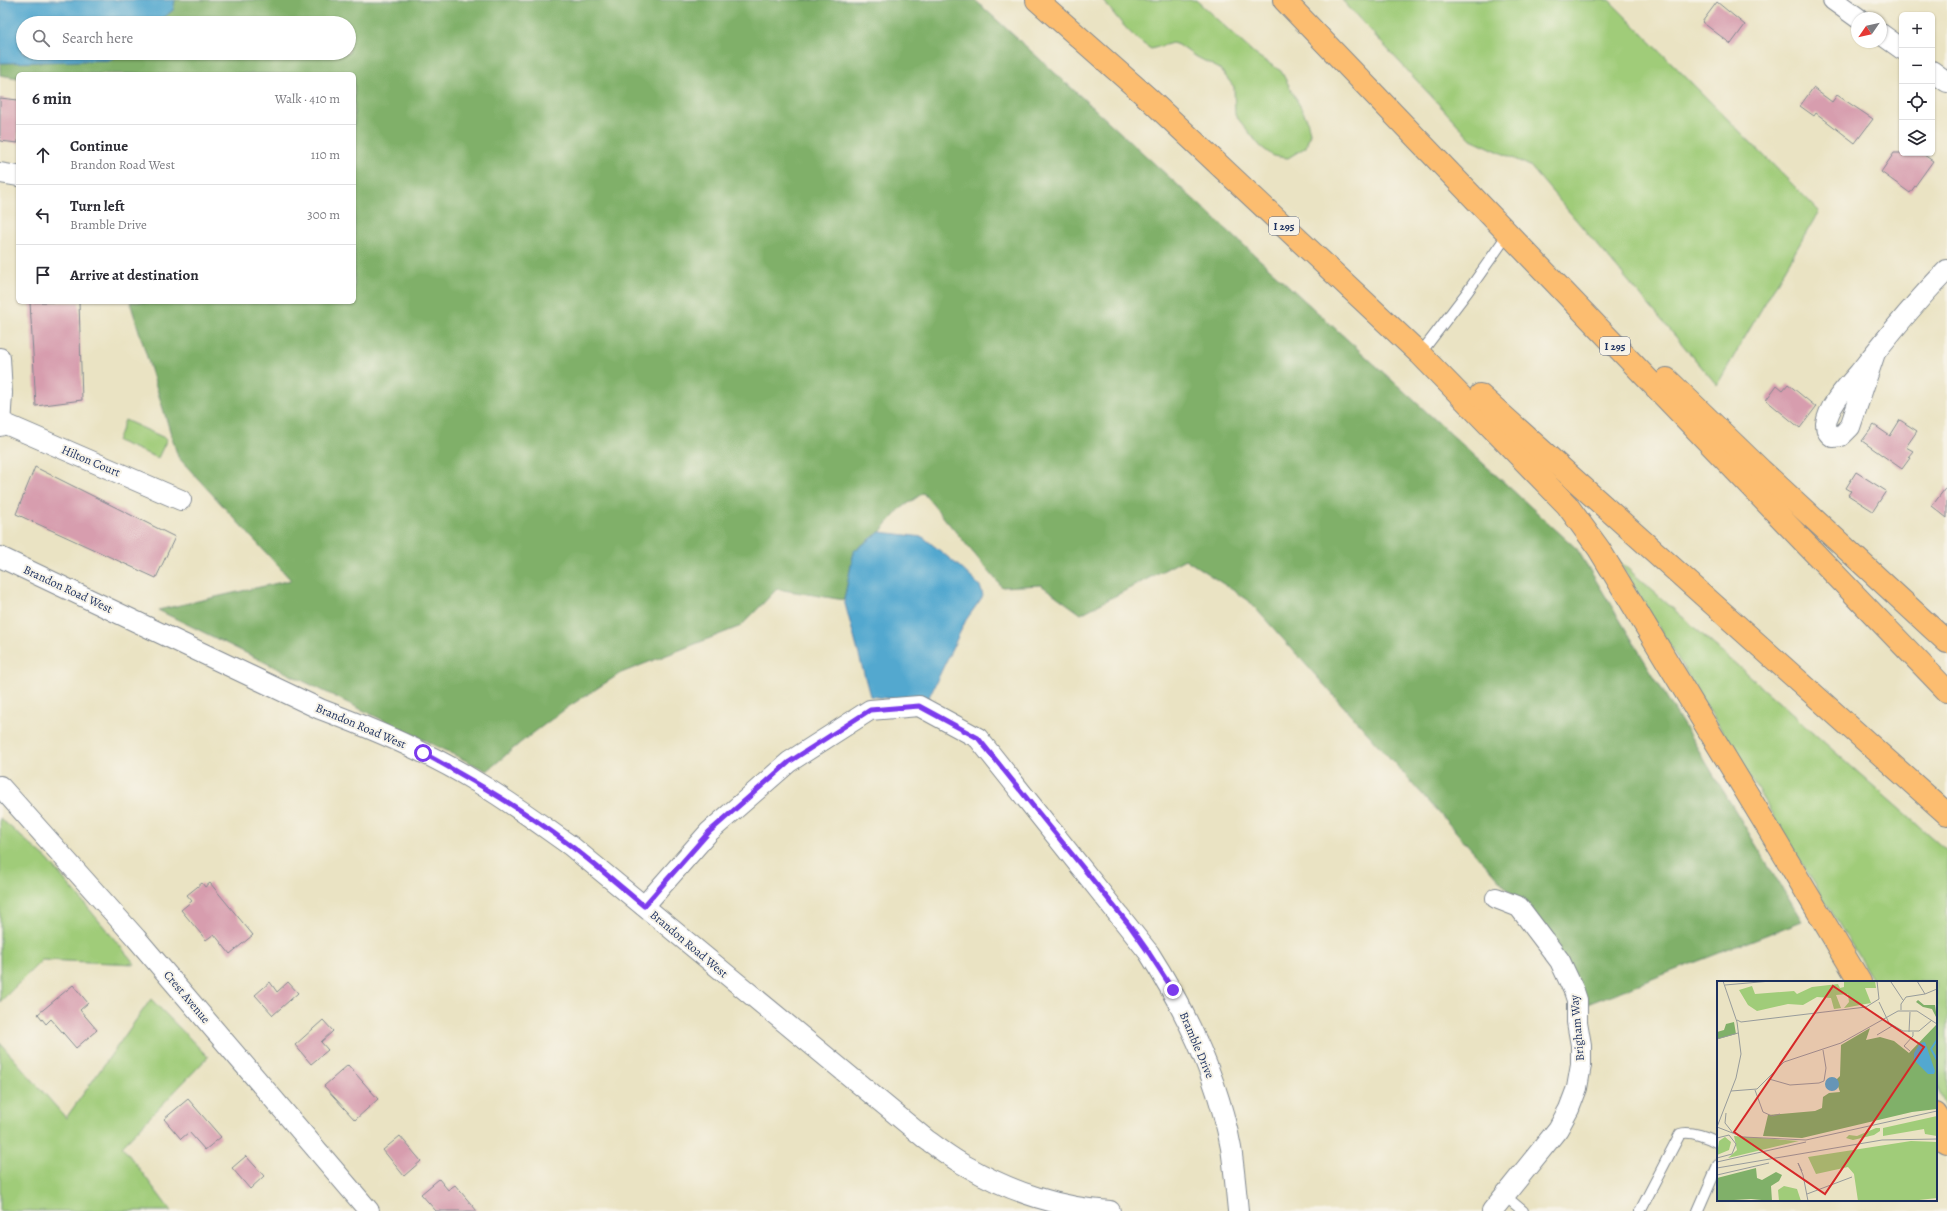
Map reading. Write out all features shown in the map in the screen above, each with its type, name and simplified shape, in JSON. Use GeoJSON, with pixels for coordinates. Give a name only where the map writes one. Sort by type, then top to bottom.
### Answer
{"type":"FeatureCollection","features":[{"type":"Feature","properties":{"kind":"highway","name":"I 295"},"geometry":{"type":"LineString","coordinates":[[1037,0],[1149,98],[1420,354],[1461,378],[1947,814]]}},
{"type":"Feature","properties":{"kind":"highway","name":"I 295"},"geometry":{"type":"LineString","coordinates":[[1284,0],[1947,692]]}},
{"type":"Feature","properties":{"kind":"highway"},"geometry":{"type":"LineString","coordinates":[[1401,122],[1761,470],[1947,642]]}},
{"type":"Feature","properties":{"kind":"highway"},"geometry":{"type":"LineString","coordinates":[[1420,354],[1554,490],[1580,522],[1599,549],[1859,981]]}},
{"type":"Feature","properties":{"kind":"street"},"geometry":{"type":"LineString","coordinates":[[1833,0],[1851,13]]}},
{"type":"Feature","properties":{"kind":"street"},"geometry":{"type":"LineString","coordinates":[[1887,39],[1899,48]]}},
{"type":"Feature","properties":{"kind":"street"},"geometry":{"type":"LineString","coordinates":[[1935,73],[1947,82]]}},
{"type":"Feature","properties":{"kind":"street"},"geometry":{"type":"LineString","coordinates":[[0,173],[16,176]]}},
{"type":"Feature","properties":{"kind":"street"},"geometry":{"type":"LineString","coordinates":[[1875,352],[1906,313],[1947,270]]}},
{"type":"Feature","properties":{"kind":"street"},"geometry":{"type":"LineString","coordinates":[[0,358],[2,393],[0,424]]}},
{"type":"Feature","properties":{"kind":"street","name":"Hilton Court"},"geometry":{"type":"LineString","coordinates":[[0,424],[181,500]]}},
{"type":"Feature","properties":{"kind":"street","name":"Brandon Road West"},"geometry":{"type":"LineString","coordinates":[[0,557],[320,709],[365,726],[423,753],[479,783],[571,846],[927,1140],[967,1167],[994,1181],[1028,1194],[1063,1204],[1110,1211]]}},
{"type":"Feature","properties":{"kind":"street","name":"Bramble Drive"},"geometry":{"type":"LineString","coordinates":[[644,906],[709,832],[789,762],[870,710],[919,706],[978,738],[1149,953],[1173,990],[1193,1030],[1210,1071],[1223,1113],[1231,1148],[1238,1211]]}},
{"type":"Feature","properties":{"kind":"street","name":"Crest Avenue"},"geometry":{"type":"LineString","coordinates":[[0,786],[136,938],[369,1211]]}},
{"type":"Feature","properties":{"kind":"street","name":"Brigham Way"},"geometry":{"type":"LineString","coordinates":[[1492,1211],[1558,1129],[1570,1109],[1577,1088],[1581,1065],[1581,1045],[1577,1022],[1577,1000],[1560,961],[1519,907],[1496,898]]}},
{"type":"Feature","properties":{"kind":"lane"},"geometry":{"type":"LineString","coordinates":[[1420,354],[1468,291],[1508,234]]}},
{"type":"Feature","properties":{"kind":"lane"},"geometry":{"type":"LineString","coordinates":[[1640,1211],[1680,1134],[1685,1132],[1712,1139],[1717,1143]]}},
{"type":"Feature","properties":{"kind":"lane"},"geometry":{"type":"LineString","coordinates":[[1698,1211],[1717,1167]]}},
{"type":"Feature","properties":{"kind":"lane"},"geometry":{"type":"LineString","coordinates":[[1504,1195],[1523,1211]]}},
{"type":"Feature","properties":{"kind":"green space"},"geometry":{"type":"Polygon","coordinates":[[[175,0],[975,0],[1577,549],[1802,921],[1582,1006],[1553,940],[1248,600],[1185,559],[1081,614],[1041,585],[1002,587],[923,493],[899,510],[880,532],[854,551],[844,600],[777,589],[741,626],[621,673],[568,707],[520,743],[487,771],[158,610],[291,580],[178,457],[131,304],[356,304],[356,72],[16,72],[16,78],[0,75],[0,63],[111,60],[356,60],[356,16],[166,16],[173,10],[175,0]]]}},
{"type":"Feature","properties":{"kind":"green space"},"geometry":{"type":"Polygon","coordinates":[[[1103,0],[1196,0],[1256,55],[1281,71],[1307,119],[1310,133],[1306,147],[1288,158],[1273,156],[1260,146],[1235,115],[1234,87],[1220,69],[1193,55],[1179,45],[1172,43],[1151,49],[1131,33],[1103,0]]]}},
{"type":"Feature","properties":{"kind":"green space"},"geometry":{"type":"Polygon","coordinates":[[[1342,0],[1609,0],[1819,211],[1717,385],[1530,166],[1471,139],[1342,0]]]}},
{"type":"Feature","properties":{"kind":"green space"},"geometry":{"type":"Polygon","coordinates":[[[125,420],[167,439],[158,458],[117,441],[125,420]]]}},
{"type":"Feature","properties":{"kind":"green space"},"geometry":{"type":"Polygon","coordinates":[[[1618,560],[1947,851],[1947,1109],[1937,1087],[1937,981],[1873,981],[1618,560]]]}},
{"type":"Feature","properties":{"kind":"green space"},"geometry":{"type":"Polygon","coordinates":[[[0,818],[48,860],[135,964],[42,960],[0,1002],[0,818]]]}},
{"type":"Feature","properties":{"kind":"green space"},"geometry":{"type":"Polygon","coordinates":[[[151,999],[208,1057],[122,1146],[171,1211],[0,1211],[0,1043],[66,1118],[151,999]]]}},
{"type":"Feature","properties":{"kind":"water"},"geometry":{"type":"Polygon","coordinates":[[[0,0],[175,0],[173,10],[166,16],[16,16],[16,60],[111,60],[0,63],[0,0]]]}},
{"type":"Feature","properties":{"kind":"water"},"geometry":{"type":"Polygon","coordinates":[[[880,532],[923,537],[960,567],[980,586],[983,596],[966,620],[926,703],[870,696],[844,600],[854,551],[880,532]]]}},
{"type":"Feature","properties":{"kind":"building"},"geometry":{"type":"Polygon","coordinates":[[[1717,2],[1745,25],[1731,44],[1702,22],[1717,2]]]}},
{"type":"Feature","properties":{"kind":"building"},"geometry":{"type":"Polygon","coordinates":[[[1813,88],[1832,102],[1837,95],[1873,119],[1855,143],[1816,113],[1814,116],[1800,106],[1813,88]]]}},
{"type":"Feature","properties":{"kind":"building"},"geometry":{"type":"Polygon","coordinates":[[[0,98],[16,100],[16,143],[0,141],[0,98]]]}},
{"type":"Feature","properties":{"kind":"building"},"geometry":{"type":"Polygon","coordinates":[[[1894,153],[1899,153],[1899,156],[1926,156],[1933,161],[1910,193],[1881,172],[1894,153]]]}},
{"type":"Feature","properties":{"kind":"building"},"geometry":{"type":"Polygon","coordinates":[[[30,304],[79,304],[82,400],[36,406],[30,304]]]}},
{"type":"Feature","properties":{"kind":"building"},"geometry":{"type":"Polygon","coordinates":[[[1788,384],[1816,407],[1800,428],[1766,400],[1777,385],[1783,390],[1788,384]]]}},
{"type":"Feature","properties":{"kind":"building"},"geometry":{"type":"Polygon","coordinates":[[[1900,420],[1917,431],[1906,447],[1913,451],[1902,469],[1862,441],[1874,425],[1890,436],[1900,420]]]}},
{"type":"Feature","properties":{"kind":"building"},"geometry":{"type":"Polygon","coordinates":[[[35,467],[175,537],[156,578],[16,514],[35,467]]]}},
{"type":"Feature","properties":{"kind":"building"},"geometry":{"type":"Polygon","coordinates":[[[1856,472],[1886,491],[1873,511],[1848,495],[1851,491],[1846,488],[1856,472]]]}},
{"type":"Feature","properties":{"kind":"building"},"geometry":{"type":"Polygon","coordinates":[[[1947,486],[1947,518],[1932,506],[1947,486]]]}},
{"type":"Feature","properties":{"kind":"building"},"geometry":{"type":"Polygon","coordinates":[[[202,883],[205,887],[210,883],[253,935],[230,954],[214,934],[206,940],[181,910],[192,901],[187,895],[202,883]]]}},
{"type":"Feature","properties":{"kind":"building"},"geometry":{"type":"Polygon","coordinates":[[[270,982],[277,992],[288,982],[298,993],[273,1015],[255,995],[270,982]]]}},
{"type":"Feature","properties":{"kind":"building"},"geometry":{"type":"Polygon","coordinates":[[[73,985],[88,1003],[80,1010],[97,1030],[76,1048],[51,1019],[46,1024],[38,1014],[73,985]]]}},
{"type":"Feature","properties":{"kind":"building"},"geometry":{"type":"Polygon","coordinates":[[[323,1020],[333,1031],[321,1042],[328,1050],[311,1064],[295,1045],[323,1020]]]}},
{"type":"Feature","properties":{"kind":"building"},"geometry":{"type":"Polygon","coordinates":[[[348,1065],[378,1099],[355,1120],[324,1086],[348,1065]]]}},
{"type":"Feature","properties":{"kind":"building"},"geometry":{"type":"Polygon","coordinates":[[[188,1099],[221,1137],[205,1150],[189,1132],[181,1139],[164,1119],[188,1099]]]}},
{"type":"Feature","properties":{"kind":"building"},"geometry":{"type":"Polygon","coordinates":[[[400,1136],[421,1161],[404,1176],[383,1150],[400,1136]]]}},
{"type":"Feature","properties":{"kind":"building"},"geometry":{"type":"Polygon","coordinates":[[[246,1156],[264,1176],[250,1189],[232,1168],[246,1156]]]}},
{"type":"Feature","properties":{"kind":"building"},"geometry":{"type":"Polygon","coordinates":[[[439,1179],[448,1190],[455,1185],[477,1211],[436,1211],[421,1194],[439,1179]]]}},
{"type":"Feature","properties":{"kind":"route"},"geometry":{"type":"LineString","coordinates":[[423,753],[479,783],[519,809],[571,846],[644,906],[709,832],[789,762],[870,710],[919,706],[978,738],[1130,926],[1173,990]]}}]}
